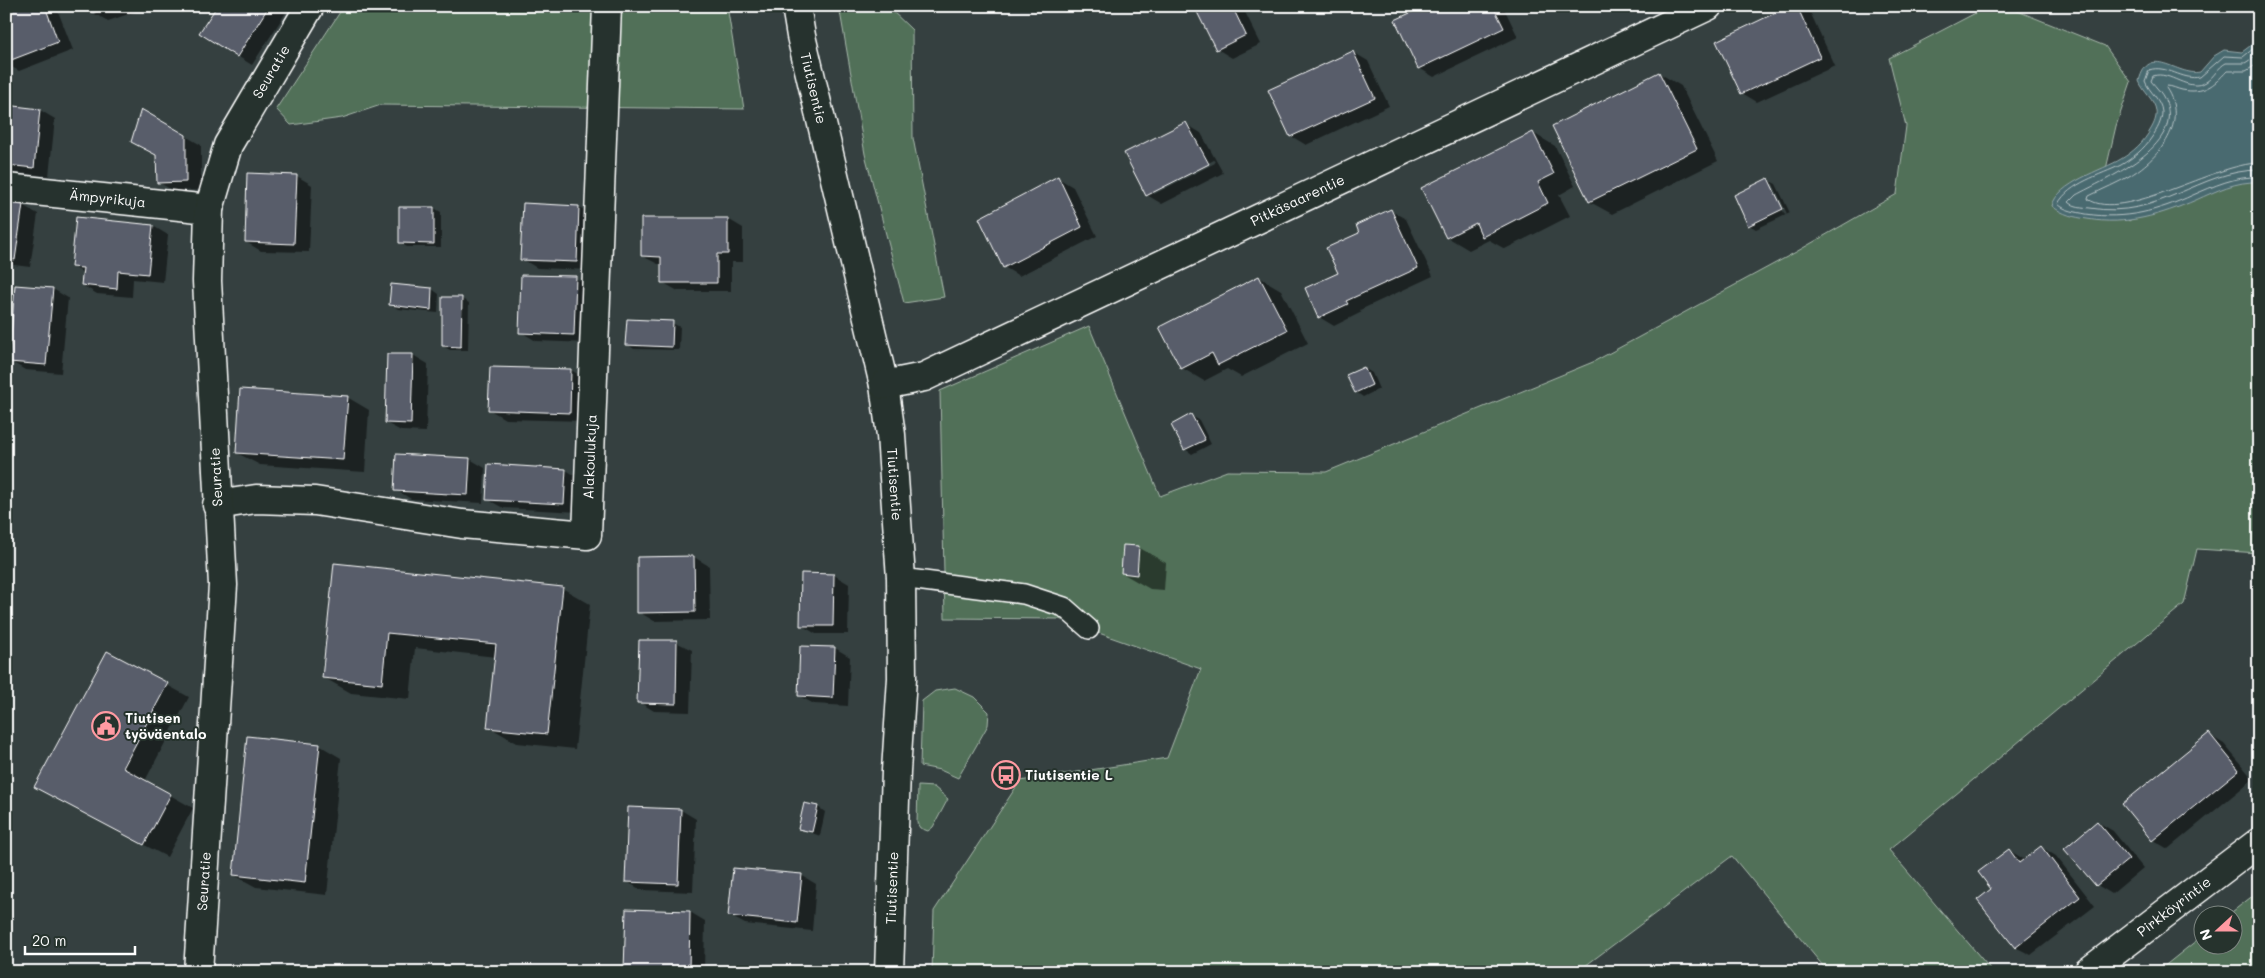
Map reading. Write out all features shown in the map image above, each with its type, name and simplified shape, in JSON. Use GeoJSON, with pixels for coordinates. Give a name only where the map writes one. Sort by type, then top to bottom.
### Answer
{"type":"FeatureCollection","features":[{"type":"Feature","properties":{"kind":"street","name":"Seuratie"},"geometry":{"type":"LineString","coordinates":[[198,972],[223,585],[217,504],[207,281],[209,209],[228,145],[310,6]]}},
{"type":"Feature","properties":{"kind":"street","name":"Alakoulukuja"},"geometry":{"type":"LineString","coordinates":[[217,504],[256,499],[315,501],[462,524],[587,535],[607,6]]}},
{"type":"Feature","properties":{"kind":"street","name":"Tiutisentie"},"geometry":{"type":"LineString","coordinates":[[796,6],[801,36],[884,385],[891,435],[901,578],[902,678],[889,972]]}},
{"type":"Feature","properties":{"kind":"street","name":"Pitkäsaarentie"},"geometry":{"type":"LineString","coordinates":[[884,385],[924,377],[1708,6]]}},
{"type":"Feature","properties":{"kind":"street","name":"Ämpyrikuja"},"geometry":{"type":"LineString","coordinates":[[6,188],[209,209]]}},
{"type":"Feature","properties":{"kind":"street","name":"Pirkköyrintie"},"geometry":{"type":"LineString","coordinates":[[2088,972],[2259,842]]}},
{"type":"Feature","properties":{"kind":"lane"},"geometry":{"type":"LineString","coordinates":[[901,578],[1024,594],[1064,607],[1089,629]]}},
{"type":"Feature","properties":{"kind":"green space"},"geometry":{"type":"Polygon","coordinates":[[[344,6],[727,6],[744,109],[381,105],[342,118],[291,125],[276,109],[344,6]]]}},
{"type":"Feature","properties":{"kind":"green space"},"geometry":{"type":"Polygon","coordinates":[[[839,6],[887,6],[912,30],[913,138],[944,297],[904,303],[865,154],[839,6]]]}},
{"type":"Feature","properties":{"kind":"green space"},"geometry":{"type":"Polygon","coordinates":[[[1989,6],[2005,6],[2105,46],[2131,82],[2116,126],[2100,195],[2129,221],[2193,177],[2259,171],[2259,553],[2197,549],[2184,604],[1889,850],[1993,972],[1828,972],[1732,856],[1577,972],[932,972],[934,911],[1020,781],[1167,758],[1201,669],[1059,619],[945,618],[940,391],[1089,326],[1160,496],[1227,471],[1326,472],[1593,362],[1796,252],[1897,194],[1906,126],[1889,58],[1989,6]]]}},
{"type":"Feature","properties":{"kind":"green space"},"geometry":{"type":"Polygon","coordinates":[[[955,688],[974,697],[989,712],[988,725],[958,778],[940,770],[920,766],[922,701],[935,691],[955,688]]]}},
{"type":"Feature","properties":{"kind":"green space"},"geometry":{"type":"Polygon","coordinates":[[[918,786],[934,787],[948,799],[933,827],[928,831],[920,828],[917,823],[918,786]]]}},
{"type":"Feature","properties":{"kind":"green space"},"geometry":{"type":"Polygon","coordinates":[[[2259,891],[2259,972],[2157,972],[2192,944],[2192,956],[2242,956],[2242,906],[2240,906],[2259,891]]]}},
{"type":"Feature","properties":{"kind":"water"},"geometry":{"type":"Polygon","coordinates":[[[2259,36],[2259,182],[2234,185],[2170,210],[2129,220],[2101,221],[2082,218],[2064,214],[2052,206],[2062,191],[2071,184],[2125,156],[2138,146],[2148,134],[2155,120],[2156,111],[2139,81],[2144,70],[2150,64],[2157,62],[2182,70],[2200,72],[2214,56],[2224,50],[2242,52],[2259,36]]]}},
{"type":"Feature","properties":{"kind":"building"},"geometry":{"type":"Polygon","coordinates":[[[14,6],[45,6],[58,42],[6,62],[6,9],[14,6]]]}},
{"type":"Feature","properties":{"kind":"building"},"geometry":{"type":"Polygon","coordinates":[[[90,6],[112,6],[92,13],[90,6]]]}},
{"type":"Feature","properties":{"kind":"building"},"geometry":{"type":"Polygon","coordinates":[[[217,6],[269,6],[237,57],[199,33],[217,6]]]}},
{"type":"Feature","properties":{"kind":"building"},"geometry":{"type":"Polygon","coordinates":[[[1194,6],[1232,6],[1246,35],[1216,50],[1194,6]]]}},
{"type":"Feature","properties":{"kind":"building"},"geometry":{"type":"Polygon","coordinates":[[[1425,6],[1493,6],[1504,28],[1418,69],[1395,20],[1425,6]]]}},
{"type":"Feature","properties":{"kind":"building"},"geometry":{"type":"Polygon","coordinates":[[[1790,6],[1797,6],[1820,57],[1741,94],[1716,41],[1790,6]]]}},
{"type":"Feature","properties":{"kind":"building"},"geometry":{"type":"Polygon","coordinates":[[[1353,51],[1375,98],[1290,137],[1268,90],[1353,51]]]}},
{"type":"Feature","properties":{"kind":"building"},"geometry":{"type":"Polygon","coordinates":[[[1659,72],[1697,149],[1589,202],[1552,126],[1659,72]]]}},
{"type":"Feature","properties":{"kind":"building"},"geometry":{"type":"Polygon","coordinates":[[[6,105],[40,109],[34,168],[6,165],[6,105]]]}},
{"type":"Feature","properties":{"kind":"building"},"geometry":{"type":"Polygon","coordinates":[[[141,109],[186,135],[186,182],[157,183],[156,155],[131,142],[141,109]]]}},
{"type":"Feature","properties":{"kind":"building"},"geometry":{"type":"Polygon","coordinates":[[[1186,122],[1209,164],[1146,196],[1124,153],[1186,122]]]}},
{"type":"Feature","properties":{"kind":"building"},"geometry":{"type":"Polygon","coordinates":[[[1533,132],[1554,174],[1538,182],[1548,203],[1482,237],[1476,223],[1446,238],[1421,188],[1533,132]]]}},
{"type":"Feature","properties":{"kind":"building"},"geometry":{"type":"Polygon","coordinates":[[[247,173],[297,175],[294,244],[245,242],[247,173]]]}},
{"type":"Feature","properties":{"kind":"building"},"geometry":{"type":"Polygon","coordinates":[[[1058,176],[1082,227],[1003,268],[979,218],[1058,176]]]}},
{"type":"Feature","properties":{"kind":"building"},"geometry":{"type":"Polygon","coordinates":[[[1768,178],[1783,209],[1748,226],[1734,195],[1768,178]]]}},
{"type":"Feature","properties":{"kind":"building"},"geometry":{"type":"Polygon","coordinates":[[[6,202],[23,204],[15,260],[6,258],[6,202]]]}},
{"type":"Feature","properties":{"kind":"building"},"geometry":{"type":"Polygon","coordinates":[[[523,203],[579,206],[577,262],[520,260],[523,203]]]}},
{"type":"Feature","properties":{"kind":"building"},"geometry":{"type":"Polygon","coordinates":[[[399,207],[434,207],[434,244],[399,243],[399,207]]]}},
{"type":"Feature","properties":{"kind":"building"},"geometry":{"type":"Polygon","coordinates":[[[1391,209],[1418,268],[1346,301],[1348,304],[1318,318],[1305,288],[1338,273],[1326,248],[1359,233],[1356,225],[1391,209]]]}},
{"type":"Feature","properties":{"kind":"building"},"geometry":{"type":"Polygon","coordinates":[[[76,217],[153,225],[148,274],[118,271],[117,289],[81,285],[83,268],[71,267],[76,217]]]}},
{"type":"Feature","properties":{"kind":"building"},"geometry":{"type":"Polygon","coordinates":[[[641,218],[728,218],[728,254],[717,254],[717,283],[661,283],[661,257],[641,256],[641,218]]]}},
{"type":"Feature","properties":{"kind":"building"},"geometry":{"type":"Polygon","coordinates":[[[521,275],[576,276],[574,335],[519,333],[521,275]]]}},
{"type":"Feature","properties":{"kind":"building"},"geometry":{"type":"Polygon","coordinates":[[[1259,276],[1287,330],[1218,365],[1212,353],[1181,369],[1159,327],[1259,276]]]}},
{"type":"Feature","properties":{"kind":"building"},"geometry":{"type":"Polygon","coordinates":[[[391,284],[432,288],[431,310],[389,305],[391,284]]]}},
{"type":"Feature","properties":{"kind":"building"},"geometry":{"type":"Polygon","coordinates":[[[15,285],[53,288],[46,365],[9,362],[15,285]]]}},
{"type":"Feature","properties":{"kind":"building"},"geometry":{"type":"Polygon","coordinates":[[[442,297],[462,297],[461,347],[442,346],[442,297]]]}},
{"type":"Feature","properties":{"kind":"building"},"geometry":{"type":"Polygon","coordinates":[[[627,319],[673,321],[672,347],[625,345],[627,319]]]}},
{"type":"Feature","properties":{"kind":"building"},"geometry":{"type":"Polygon","coordinates":[[[387,354],[413,354],[411,424],[385,423],[387,354]]]}},
{"type":"Feature","properties":{"kind":"building"},"geometry":{"type":"Polygon","coordinates":[[[490,367],[571,369],[570,413],[488,410],[490,367]]]}},
{"type":"Feature","properties":{"kind":"building"},"geometry":{"type":"Polygon","coordinates":[[[1364,367],[1372,385],[1355,393],[1346,375],[1364,367]]]}},
{"type":"Feature","properties":{"kind":"building"},"geometry":{"type":"Polygon","coordinates":[[[240,389],[348,396],[343,460],[236,453],[240,389]]]}},
{"type":"Feature","properties":{"kind":"building"},"geometry":{"type":"Polygon","coordinates":[[[1191,414],[1205,440],[1184,450],[1171,425],[1191,414]]]}},
{"type":"Feature","properties":{"kind":"building"},"geometry":{"type":"Polygon","coordinates":[[[396,454],[470,458],[468,495],[394,491],[396,454]]]}},
{"type":"Feature","properties":{"kind":"building"},"geometry":{"type":"Polygon","coordinates":[[[488,464],[566,469],[564,504],[486,500],[488,464]]]}},
{"type":"Feature","properties":{"kind":"building"},"geometry":{"type":"Polygon","coordinates":[[[1123,545],[1139,546],[1137,575],[1121,573],[1123,545]]]}},
{"type":"Feature","properties":{"kind":"building"},"geometry":{"type":"Polygon","coordinates":[[[694,556],[695,612],[637,613],[637,557],[694,556]]]}},
{"type":"Feature","properties":{"kind":"building"},"geometry":{"type":"Polygon","coordinates":[[[334,563],[563,587],[547,734],[487,728],[496,644],[387,633],[382,684],[322,678],[334,563]]]}},
{"type":"Feature","properties":{"kind":"building"},"geometry":{"type":"Polygon","coordinates":[[[801,573],[834,574],[833,626],[800,626],[801,573]]]}},
{"type":"Feature","properties":{"kind":"building"},"geometry":{"type":"Polygon","coordinates":[[[639,640],[677,640],[676,704],[637,703],[639,640]]]}},
{"type":"Feature","properties":{"kind":"building"},"geometry":{"type":"Polygon","coordinates":[[[800,646],[835,647],[833,698],[798,696],[800,646]]]}},
{"type":"Feature","properties":{"kind":"building","name":"Tiutisen työväentalo"},"geometry":{"type":"Polygon","coordinates":[[[107,651],[168,683],[123,768],[171,794],[144,845],[34,787],[107,651]]]}},
{"type":"Feature","properties":{"kind":"building"},"geometry":{"type":"Polygon","coordinates":[[[2209,733],[2239,770],[2152,841],[2122,804],[2209,733]]]}},
{"type":"Feature","properties":{"kind":"building"},"geometry":{"type":"Polygon","coordinates":[[[247,736],[320,744],[305,883],[233,875],[247,736]]]}},
{"type":"Feature","properties":{"kind":"building"},"geometry":{"type":"Polygon","coordinates":[[[804,803],[818,806],[812,832],[798,829],[804,803]]]}},
{"type":"Feature","properties":{"kind":"building"},"geometry":{"type":"Polygon","coordinates":[[[628,807],[681,809],[678,884],[625,882],[628,807]]]}},
{"type":"Feature","properties":{"kind":"building"},"geometry":{"type":"Polygon","coordinates":[[[2097,821],[2129,859],[2096,886],[2064,849],[2097,821]]]}},
{"type":"Feature","properties":{"kind":"building"},"geometry":{"type":"Polygon","coordinates":[[[2041,846],[2080,897],[2015,948],[1977,900],[1991,889],[1978,872],[2009,849],[2019,863],[2041,846]]]}},
{"type":"Feature","properties":{"kind":"building"},"geometry":{"type":"Polygon","coordinates":[[[733,868],[802,874],[797,923],[728,916],[733,868]]]}},
{"type":"Feature","properties":{"kind":"building"},"geometry":{"type":"Polygon","coordinates":[[[626,909],[690,911],[689,971],[624,970],[626,909]]]}},
{"type":"Feature","properties":{"kind":"place","name":"Tiutisen työväentalo"},"geometry":{"type":"Point","coordinates":[106,726]}},
{"type":"Feature","properties":{"kind":"place","name":"Tiutisentie L"},"geometry":{"type":"Point","coordinates":[1006,775]}}]}
